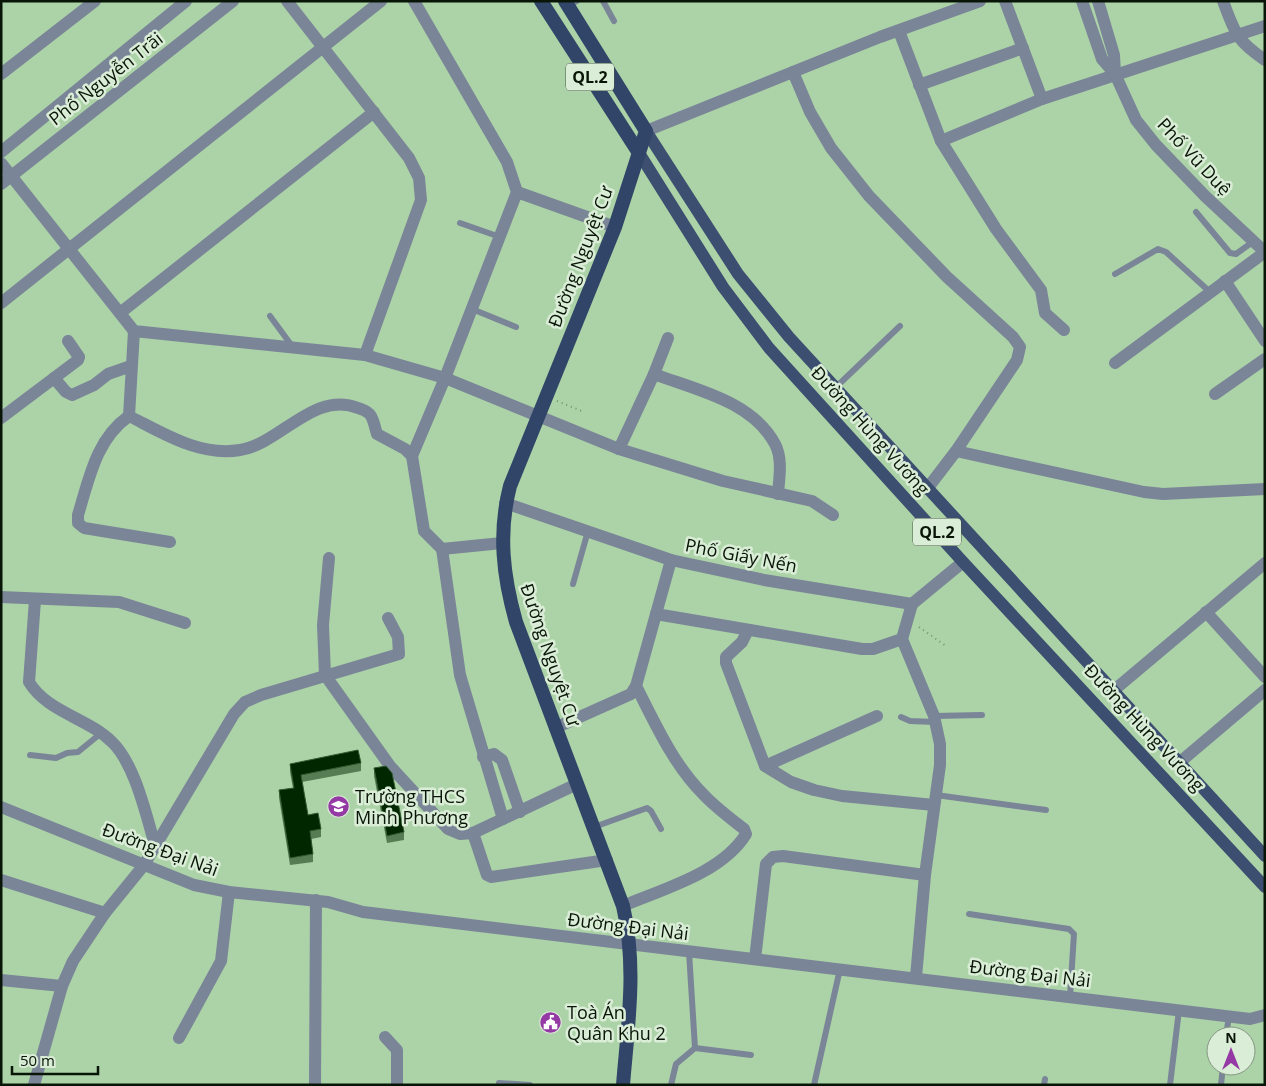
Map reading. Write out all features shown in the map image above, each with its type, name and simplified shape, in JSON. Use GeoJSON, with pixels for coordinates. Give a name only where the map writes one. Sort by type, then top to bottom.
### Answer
{"type":"FeatureCollection","features":[{"type":"Feature","properties":{"kind":"highway","name":"Đường Hùng Vương"},"geometry":{"type":"LineString","coordinates":[[542,1],[639,152]]}},
{"type":"Feature","properties":{"kind":"highway","name":"Đường Hùng Vương"},"geometry":{"type":"LineString","coordinates":[[570,3],[646,131]]}},
{"type":"Feature","properties":{"kind":"highway","name":"Đường Nguyệt Cư"},"geometry":{"type":"LineString","coordinates":[[623,1085],[631,992],[631,946],[624,906],[516,622],[506,588],[502,543],[505,503],[510,486],[615,227],[646,131]]}},
{"type":"Feature","properties":{"kind":"main road","name":"Đường Hùng Vương"},"geometry":{"type":"LineString","coordinates":[[646,131],[738,274],[789,337],[1265,856]]}},
{"type":"Feature","properties":{"kind":"main road","name":"Đường Hùng Vương"},"geometry":{"type":"LineString","coordinates":[[639,152],[723,287],[769,348],[963,562],[1265,887]]}},
{"type":"Feature","properties":{"kind":"main road"},"geometry":{"type":"LineString","coordinates":[[976,575],[992,560]]}},
{"type":"Feature","properties":{"kind":"street"},"geometry":{"type":"LineString","coordinates":[[1,74],[94,1]]}},
{"type":"Feature","properties":{"kind":"street","name":"Phố Nguyễn Trãi"},"geometry":{"type":"LineString","coordinates":[[1,152],[186,1]]}},
{"type":"Feature","properties":{"kind":"street","name":"Phố Nguyễn Trãi"},"geometry":{"type":"LineString","coordinates":[[1,184],[233,1]]}},
{"type":"Feature","properties":{"kind":"street"},"geometry":{"type":"LineString","coordinates":[[287,1],[409,158],[422,189],[421,200],[365,355]]}},
{"type":"Feature","properties":{"kind":"street"},"geometry":{"type":"LineString","coordinates":[[1,303],[381,1]]}},
{"type":"Feature","properties":{"kind":"street"},"geometry":{"type":"LineString","coordinates":[[414,1],[507,162],[517,192],[445,378],[412,456],[424,531],[442,549],[460,675],[503,819]]}},
{"type":"Feature","properties":{"kind":"street"},"geometry":{"type":"LineString","coordinates":[[646,131],[958,5],[980,1]]}},
{"type":"Feature","properties":{"kind":"street"},"geometry":{"type":"LineString","coordinates":[[1005,1],[1042,99]]}},
{"type":"Feature","properties":{"kind":"street","name":"Phố Vũ Duệ"},"geometry":{"type":"LineString","coordinates":[[1082,1],[1102,59],[1114,74],[1136,120],[1156,145],[1205,196],[1265,252]]}},
{"type":"Feature","properties":{"kind":"street","name":"Phố Vũ Duệ"},"geometry":{"type":"LineString","coordinates":[[1098,1],[1114,55],[1114,74]]}},
{"type":"Feature","properties":{"kind":"street"},"geometry":{"type":"LineString","coordinates":[[1223,1],[1235,34],[1245,46],[1265,60]]}},
{"type":"Feature","properties":{"kind":"street"},"geometry":{"type":"LineString","coordinates":[[941,140],[1042,99],[1235,34],[1265,26]]}},
{"type":"Feature","properties":{"kind":"street"},"geometry":{"type":"LineString","coordinates":[[899,30],[941,140],[996,229],[1041,290],[1045,313],[1064,330]]}},
{"type":"Feature","properties":{"kind":"street"},"geometry":{"type":"LineString","coordinates":[[919,85],[1023,48]]}},
{"type":"Feature","properties":{"kind":"street"},"geometry":{"type":"LineString","coordinates":[[793,72],[810,112],[831,148],[869,196],[947,277],[1013,337],[1020,347],[1017,360],[956,451],[927,489]]}},
{"type":"Feature","properties":{"kind":"street"},"geometry":{"type":"LineString","coordinates":[[120,313],[374,112]]}},
{"type":"Feature","properties":{"kind":"street"},"geometry":{"type":"LineString","coordinates":[[1,163],[134,331],[129,416]]}},
{"type":"Feature","properties":{"kind":"street"},"geometry":{"type":"LineString","coordinates":[[517,192],[615,227]]}},
{"type":"Feature","properties":{"kind":"street"},"geometry":{"type":"LineString","coordinates":[[1115,363],[1265,252]]}},
{"type":"Feature","properties":{"kind":"street"},"geometry":{"type":"LineString","coordinates":[[1225,281],[1265,341]]}},
{"type":"Feature","properties":{"kind":"street"},"geometry":{"type":"LineString","coordinates":[[134,331],[365,355],[445,378],[619,449],[723,481],[812,501],[833,515]]}},
{"type":"Feature","properties":{"kind":"street"},"geometry":{"type":"LineString","coordinates":[[619,449],[654,374],[668,338]]}},
{"type":"Feature","properties":{"kind":"street"},"geometry":{"type":"LineString","coordinates":[[1,418],[79,359],[68,341]]}},
{"type":"Feature","properties":{"kind":"street"},"geometry":{"type":"LineString","coordinates":[[1215,394],[1265,359]]}},
{"type":"Feature","properties":{"kind":"street"},"geometry":{"type":"LineString","coordinates":[[54,378],[66,392],[72,394],[94,385],[108,374],[131,366]]}},
{"type":"Feature","properties":{"kind":"street"},"geometry":{"type":"LineString","coordinates":[[654,374],[721,398],[745,411],[762,427],[776,445],[780,463],[778,494]]}},
{"type":"Feature","properties":{"kind":"street"},"geometry":{"type":"LineString","coordinates":[[129,416],[187,445],[212,450],[240,450],[266,439],[321,408],[335,405],[354,406],[367,412],[372,418],[377,434],[405,449],[412,456]]}},
{"type":"Feature","properties":{"kind":"street"},"geometry":{"type":"LineString","coordinates":[[129,416],[118,423],[104,441],[94,462],[78,515],[78,523],[84,528],[170,542]]}},
{"type":"Feature","properties":{"kind":"street"},"geometry":{"type":"LineString","coordinates":[[956,451],[1144,492],[1162,494],[1265,489]]}},
{"type":"Feature","properties":{"kind":"street","name":"Phố Giấy Nến"},"geometry":{"type":"LineString","coordinates":[[505,503],[671,560],[764,580],[912,604]]}},
{"type":"Feature","properties":{"kind":"street"},"geometry":{"type":"LineString","coordinates":[[442,549],[502,543]]}},
{"type":"Feature","properties":{"kind":"street"},"geometry":{"type":"LineString","coordinates":[[329,558],[323,625],[326,675],[402,781],[448,828],[460,834],[473,833],[577,784]]}},
{"type":"Feature","properties":{"kind":"street"},"geometry":{"type":"LineString","coordinates":[[555,728],[626,698],[631,694],[636,686],[671,560]]}},
{"type":"Feature","properties":{"kind":"street"},"geometry":{"type":"LineString","coordinates":[[916,977],[925,875],[940,765],[940,744],[935,719],[902,639],[909,620],[912,604],[963,562]]}},
{"type":"Feature","properties":{"kind":"street"},"geometry":{"type":"LineString","coordinates":[[1113,691],[1265,563]]}},
{"type":"Feature","properties":{"kind":"street"},"geometry":{"type":"LineString","coordinates":[[1,597],[35,600],[68,599],[119,602],[186,623]]}},
{"type":"Feature","properties":{"kind":"street"},"geometry":{"type":"LineString","coordinates":[[35,600],[29,682],[42,698],[113,743],[133,775],[155,845]]}},
{"type":"Feature","properties":{"kind":"street"},"geometry":{"type":"LineString","coordinates":[[1206,612],[1265,676]]}},
{"type":"Feature","properties":{"kind":"street"},"geometry":{"type":"LineString","coordinates":[[656,614],[862,649],[873,648],[902,639]]}},
{"type":"Feature","properties":{"kind":"street"},"geometry":{"type":"LineString","coordinates":[[34,1085],[62,986],[73,961],[105,913],[144,865],[234,714],[245,702],[261,695],[399,654],[398,637],[388,618]]}},
{"type":"Feature","properties":{"kind":"street"},"geometry":{"type":"LineString","coordinates":[[748,630],[742,642],[726,657],[726,663],[765,766],[791,782],[814,790],[842,796],[935,800]]}},
{"type":"Feature","properties":{"kind":"street"},"geometry":{"type":"LineString","coordinates":[[624,906],[707,870],[722,860],[746,834],[744,829],[703,794],[686,774],[672,754],[636,686]]}},
{"type":"Feature","properties":{"kind":"street"},"geometry":{"type":"LineString","coordinates":[[1180,762],[1265,690]]}},
{"type":"Feature","properties":{"kind":"street"},"geometry":{"type":"LineString","coordinates":[[765,766],[877,716]]}},
{"type":"Feature","properties":{"kind":"street"},"geometry":{"type":"LineString","coordinates":[[483,757],[494,754],[502,760],[520,812]]}},
{"type":"Feature","properties":{"kind":"street","name":"Đường Đại Nải"},"geometry":{"type":"LineString","coordinates":[[1,808],[194,885],[229,892],[316,900],[338,904],[362,912],[631,946],[840,968],[1250,1019],[1265,1015]]}},
{"type":"Feature","properties":{"kind":"street"},"geometry":{"type":"LineString","coordinates":[[473,833],[487,875],[490,878],[607,860]]}},
{"type":"Feature","properties":{"kind":"street"},"geometry":{"type":"LineString","coordinates":[[755,959],[766,864],[773,857],[783,856],[925,875]]}},
{"type":"Feature","properties":{"kind":"street"},"geometry":{"type":"LineString","coordinates":[[1,880],[105,913]]}},
{"type":"Feature","properties":{"kind":"street"},"geometry":{"type":"LineString","coordinates":[[179,1038],[221,961],[229,892]]}},
{"type":"Feature","properties":{"kind":"street"},"geometry":{"type":"LineString","coordinates":[[314,1085],[316,900]]}},
{"type":"Feature","properties":{"kind":"street"},"geometry":{"type":"LineString","coordinates":[[1,980],[62,986]]}},
{"type":"Feature","properties":{"kind":"street"},"geometry":{"type":"LineString","coordinates":[[1250,1019],[1265,1020]]}},
{"type":"Feature","properties":{"kind":"street"},"geometry":{"type":"LineString","coordinates":[[385,1037],[397,1050],[397,1085]]}},
{"type":"Feature","properties":{"kind":"lane"},"geometry":{"type":"LineString","coordinates":[[603,1],[614,21]]}},
{"type":"Feature","properties":{"kind":"lane"},"geometry":{"type":"LineString","coordinates":[[1196,212],[1230,253],[1236,254],[1254,241]]}},
{"type":"Feature","properties":{"kind":"lane"},"geometry":{"type":"LineString","coordinates":[[460,222],[500,237]]}},
{"type":"Feature","properties":{"kind":"lane"},"geometry":{"type":"LineString","coordinates":[[1115,274],[1158,249],[1166,252],[1210,292]]}},
{"type":"Feature","properties":{"kind":"lane"},"geometry":{"type":"LineString","coordinates":[[472,309],[516,327]]}},
{"type":"Feature","properties":{"kind":"lane"},"geometry":{"type":"LineString","coordinates":[[270,316],[293,347]]}},
{"type":"Feature","properties":{"kind":"lane"},"geometry":{"type":"LineString","coordinates":[[835,388],[900,326]]}},
{"type":"Feature","properties":{"kind":"lane"},"geometry":{"type":"LineString","coordinates":[[574,584],[588,531]]}},
{"type":"Feature","properties":{"kind":"lane"},"geometry":{"type":"LineString","coordinates":[[900,717],[915,722],[982,715]]}},
{"type":"Feature","properties":{"kind":"lane"},"geometry":{"type":"LineString","coordinates":[[30,756],[56,758],[67,753],[78,752],[100,734]]}},
{"type":"Feature","properties":{"kind":"lane"},"geometry":{"type":"LineString","coordinates":[[935,800],[1046,810]]}},
{"type":"Feature","properties":{"kind":"lane"},"geometry":{"type":"LineString","coordinates":[[594,827],[647,808],[661,829]]}},
{"type":"Feature","properties":{"kind":"lane"},"geometry":{"type":"LineString","coordinates":[[969,914],[1069,929],[1074,934],[1070,996]]}},
{"type":"Feature","properties":{"kind":"lane"},"geometry":{"type":"LineString","coordinates":[[688,952],[695,1048]]}},
{"type":"Feature","properties":{"kind":"lane"},"geometry":{"type":"LineString","coordinates":[[814,1085],[840,968]]}},
{"type":"Feature","properties":{"kind":"lane"},"geometry":{"type":"LineString","coordinates":[[1170,1085],[1179,1010]]}},
{"type":"Feature","properties":{"kind":"lane"},"geometry":{"type":"LineString","coordinates":[[1227,1026],[1228,1016]]}},
{"type":"Feature","properties":{"kind":"lane"},"geometry":{"type":"LineString","coordinates":[[671,1085],[676,1064],[695,1048],[751,1055]]}},
{"type":"Feature","properties":{"kind":"lane"},"geometry":{"type":"LineString","coordinates":[[500,1082],[530,1085]]}},
{"type":"Feature","properties":{"kind":"path"},"geometry":{"type":"LineString","coordinates":[[545,396],[584,412]]}},
{"type":"Feature","properties":{"kind":"path"},"geometry":{"type":"LineString","coordinates":[[909,620],[946,646]]}},
{"type":"Feature","properties":{"kind":"building"},"geometry":{"type":"Polygon","coordinates":[[[358,750],[361,763],[301,775],[308,815],[318,813],[321,829],[310,831],[313,854],[290,858],[279,790],[294,788],[290,764],[358,750]]]}},
{"type":"Feature","properties":{"kind":"building"},"geometry":{"type":"Polygon","coordinates":[[[386,766],[392,773],[404,832],[387,836],[374,768],[386,766]]]}},
{"type":"Feature","properties":{"kind":"place","name":"Trường THCS Minh Phương"},"geometry":{"type":"Point","coordinates":[339,807]}},
{"type":"Feature","properties":{"kind":"place","name":"Toà Án Quân Khu 2"},"geometry":{"type":"Point","coordinates":[551,1023]}}]}
